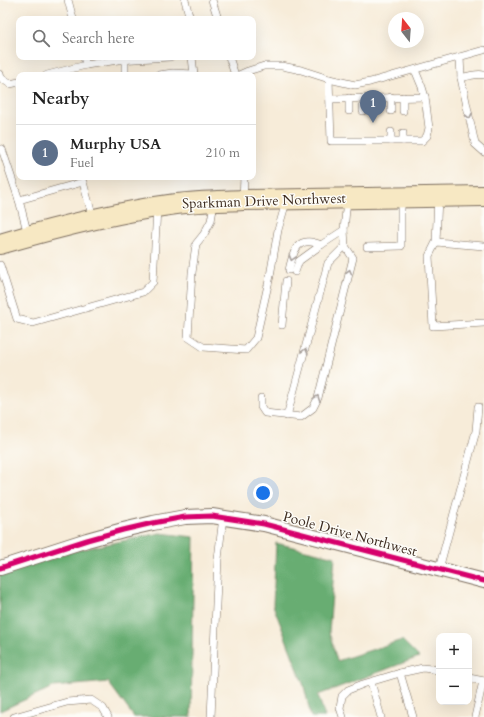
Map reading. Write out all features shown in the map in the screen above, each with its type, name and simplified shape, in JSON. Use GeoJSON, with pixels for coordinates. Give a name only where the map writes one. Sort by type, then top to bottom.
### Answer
{"type":"FeatureCollection","features":[{"type":"Feature","properties":{"kind":"main road","name":"Sparkman Drive Northwest"},"geometry":{"type":"LineString","coordinates":[[0,244],[93,219],[177,204],[243,200],[484,196]]}},
{"type":"Feature","properties":{"kind":"street","name":"Poole Drive Northwest"},"geometry":{"type":"LineString","coordinates":[[0,568],[87,540],[153,523],[185,517],[212,516],[264,524],[484,581]]}},
{"type":"Feature","properties":{"kind":"lane"},"geometry":{"type":"LineString","coordinates":[[68,0],[73,16]]}},
{"type":"Feature","properties":{"kind":"lane"},"geometry":{"type":"LineString","coordinates":[[185,0],[189,16]]}},
{"type":"Feature","properties":{"kind":"lane"},"geometry":{"type":"LineString","coordinates":[[212,0],[217,16]]}},
{"type":"Feature","properties":{"kind":"lane"},"geometry":{"type":"LineString","coordinates":[[246,72],[264,66],[282,66],[355,85],[415,70],[484,50]]}},
{"type":"Feature","properties":{"kind":"lane"},"geometry":{"type":"LineString","coordinates":[[460,57],[461,78],[475,144],[484,152]]}},
{"type":"Feature","properties":{"kind":"lane"},"geometry":{"type":"LineString","coordinates":[[85,60],[86,65]]}},
{"type":"Feature","properties":{"kind":"lane"},"geometry":{"type":"LineString","coordinates":[[59,72],[86,65],[118,60]]}},
{"type":"Feature","properties":{"kind":"lane"},"geometry":{"type":"LineString","coordinates":[[125,60],[125,72]]}},
{"type":"Feature","properties":{"kind":"lane"},"geometry":{"type":"LineString","coordinates":[[192,60],[194,72]]}},
{"type":"Feature","properties":{"kind":"lane"},"geometry":{"type":"LineString","coordinates":[[230,60],[234,72]]}},
{"type":"Feature","properties":{"kind":"lane"},"geometry":{"type":"LineString","coordinates":[[329,79],[330,141],[422,141],[427,136],[430,128],[425,97],[415,70]]}},
{"type":"Feature","properties":{"kind":"lane"},"geometry":{"type":"LineString","coordinates":[[0,74],[1,78],[10,84],[16,83]]}},
{"type":"Feature","properties":{"kind":"lane"},"geometry":{"type":"LineString","coordinates":[[461,78],[473,75],[484,75]]}},
{"type":"Feature","properties":{"kind":"lane"},"geometry":{"type":"LineString","coordinates":[[391,97],[391,111]]}},
{"type":"Feature","properties":{"kind":"lane"},"geometry":{"type":"LineString","coordinates":[[403,97],[403,111]]}},
{"type":"Feature","properties":{"kind":"lane"},"geometry":{"type":"LineString","coordinates":[[330,99],[425,97]]}},
{"type":"Feature","properties":{"kind":"lane"},"geometry":{"type":"LineString","coordinates":[[349,98],[349,111]]}},
{"type":"Feature","properties":{"kind":"lane"},"geometry":{"type":"LineString","coordinates":[[363,98],[364,111]]}},
{"type":"Feature","properties":{"kind":"lane"},"geometry":{"type":"LineString","coordinates":[[391,132],[391,141]]}},
{"type":"Feature","properties":{"kind":"lane"},"geometry":{"type":"LineString","coordinates":[[350,133],[350,141]]}},
{"type":"Feature","properties":{"kind":"lane"},"geometry":{"type":"LineString","coordinates":[[364,133],[364,141]]}},
{"type":"Feature","properties":{"kind":"lane"},"geometry":{"type":"LineString","coordinates":[[403,133],[403,141]]}},
{"type":"Feature","properties":{"kind":"lane"},"geometry":{"type":"LineString","coordinates":[[1,147],[28,236]]}},
{"type":"Feature","properties":{"kind":"lane"},"geometry":{"type":"LineString","coordinates":[[243,200],[244,180]]}},
{"type":"Feature","properties":{"kind":"lane"},"geometry":{"type":"LineString","coordinates":[[18,200],[83,182],[93,219]]}},
{"type":"Feature","properties":{"kind":"lane"},"geometry":{"type":"LineString","coordinates":[[438,197],[436,242],[429,256],[433,326],[484,323]]}},
{"type":"Feature","properties":{"kind":"lane"},"geometry":{"type":"LineString","coordinates":[[261,398],[261,407],[265,413],[301,417],[312,408],[318,398],[353,258],[345,246],[344,230],[347,198]]}},
{"type":"Feature","properties":{"kind":"lane"},"geometry":{"type":"LineString","coordinates":[[367,247],[401,246],[401,198]]}},
{"type":"Feature","properties":{"kind":"lane"},"geometry":{"type":"LineString","coordinates":[[214,201],[211,221],[204,234],[196,244],[192,273],[188,338],[202,347],[246,350],[256,338],[270,276],[278,230],[287,200]]}},
{"type":"Feature","properties":{"kind":"lane"},"geometry":{"type":"LineString","coordinates":[[0,265],[17,319],[33,323],[143,292],[153,282],[157,207]]}},
{"type":"Feature","properties":{"kind":"lane"},"geometry":{"type":"LineString","coordinates":[[320,245],[313,241],[304,242],[297,246],[292,254],[292,271],[299,261],[320,245],[344,230]]}},
{"type":"Feature","properties":{"kind":"lane"},"geometry":{"type":"LineString","coordinates":[[436,242],[484,246]]}},
{"type":"Feature","properties":{"kind":"lane"},"geometry":{"type":"LineString","coordinates":[[287,416],[328,263],[345,246]]}},
{"type":"Feature","properties":{"kind":"lane"},"geometry":{"type":"LineString","coordinates":[[282,325],[284,296],[289,282]]}},
{"type":"Feature","properties":{"kind":"lane"},"geometry":{"type":"LineString","coordinates":[[439,569],[476,431],[478,407]]}},
{"type":"Feature","properties":{"kind":"lane"},"geometry":{"type":"LineString","coordinates":[[211,717],[218,559],[223,517]]}},
{"type":"Feature","properties":{"kind":"lane"},"geometry":{"type":"LineString","coordinates":[[343,717],[340,708],[342,696],[348,690],[400,673],[422,668],[436,670]]}},
{"type":"Feature","properties":{"kind":"lane"},"geometry":{"type":"LineString","coordinates":[[400,673],[413,717]]}},
{"type":"Feature","properties":{"kind":"lane"},"geometry":{"type":"LineString","coordinates":[[472,679],[484,681],[475,717]]}},
{"type":"Feature","properties":{"kind":"lane"},"geometry":{"type":"LineString","coordinates":[[371,682],[381,717]]}},
{"type":"Feature","properties":{"kind":"lane"},"geometry":{"type":"LineString","coordinates":[[14,717],[67,702],[91,700],[103,708],[108,717]]}},
{"type":"Feature","properties":{"kind":"green space"},"geometry":{"type":"Polygon","coordinates":[[[160,533],[194,537],[191,717],[134,717],[108,682],[53,687],[0,711],[0,573],[60,554],[160,533]]]}},
{"type":"Feature","properties":{"kind":"green space"},"geometry":{"type":"Polygon","coordinates":[[[276,543],[335,557],[329,632],[337,661],[402,640],[419,657],[318,695],[325,717],[311,717],[304,686],[273,605],[276,543]]]}},
{"type":"Feature","properties":{"kind":"cycle path"},"geometry":{"type":"LineString","coordinates":[[0,568],[123,530],[185,517],[212,516],[264,524],[484,581]]}},
{"type":"Feature","properties":{"kind":"place","name":"Murphy USA"},"geometry":{"type":"Point","coordinates":[373,123]}}]}
